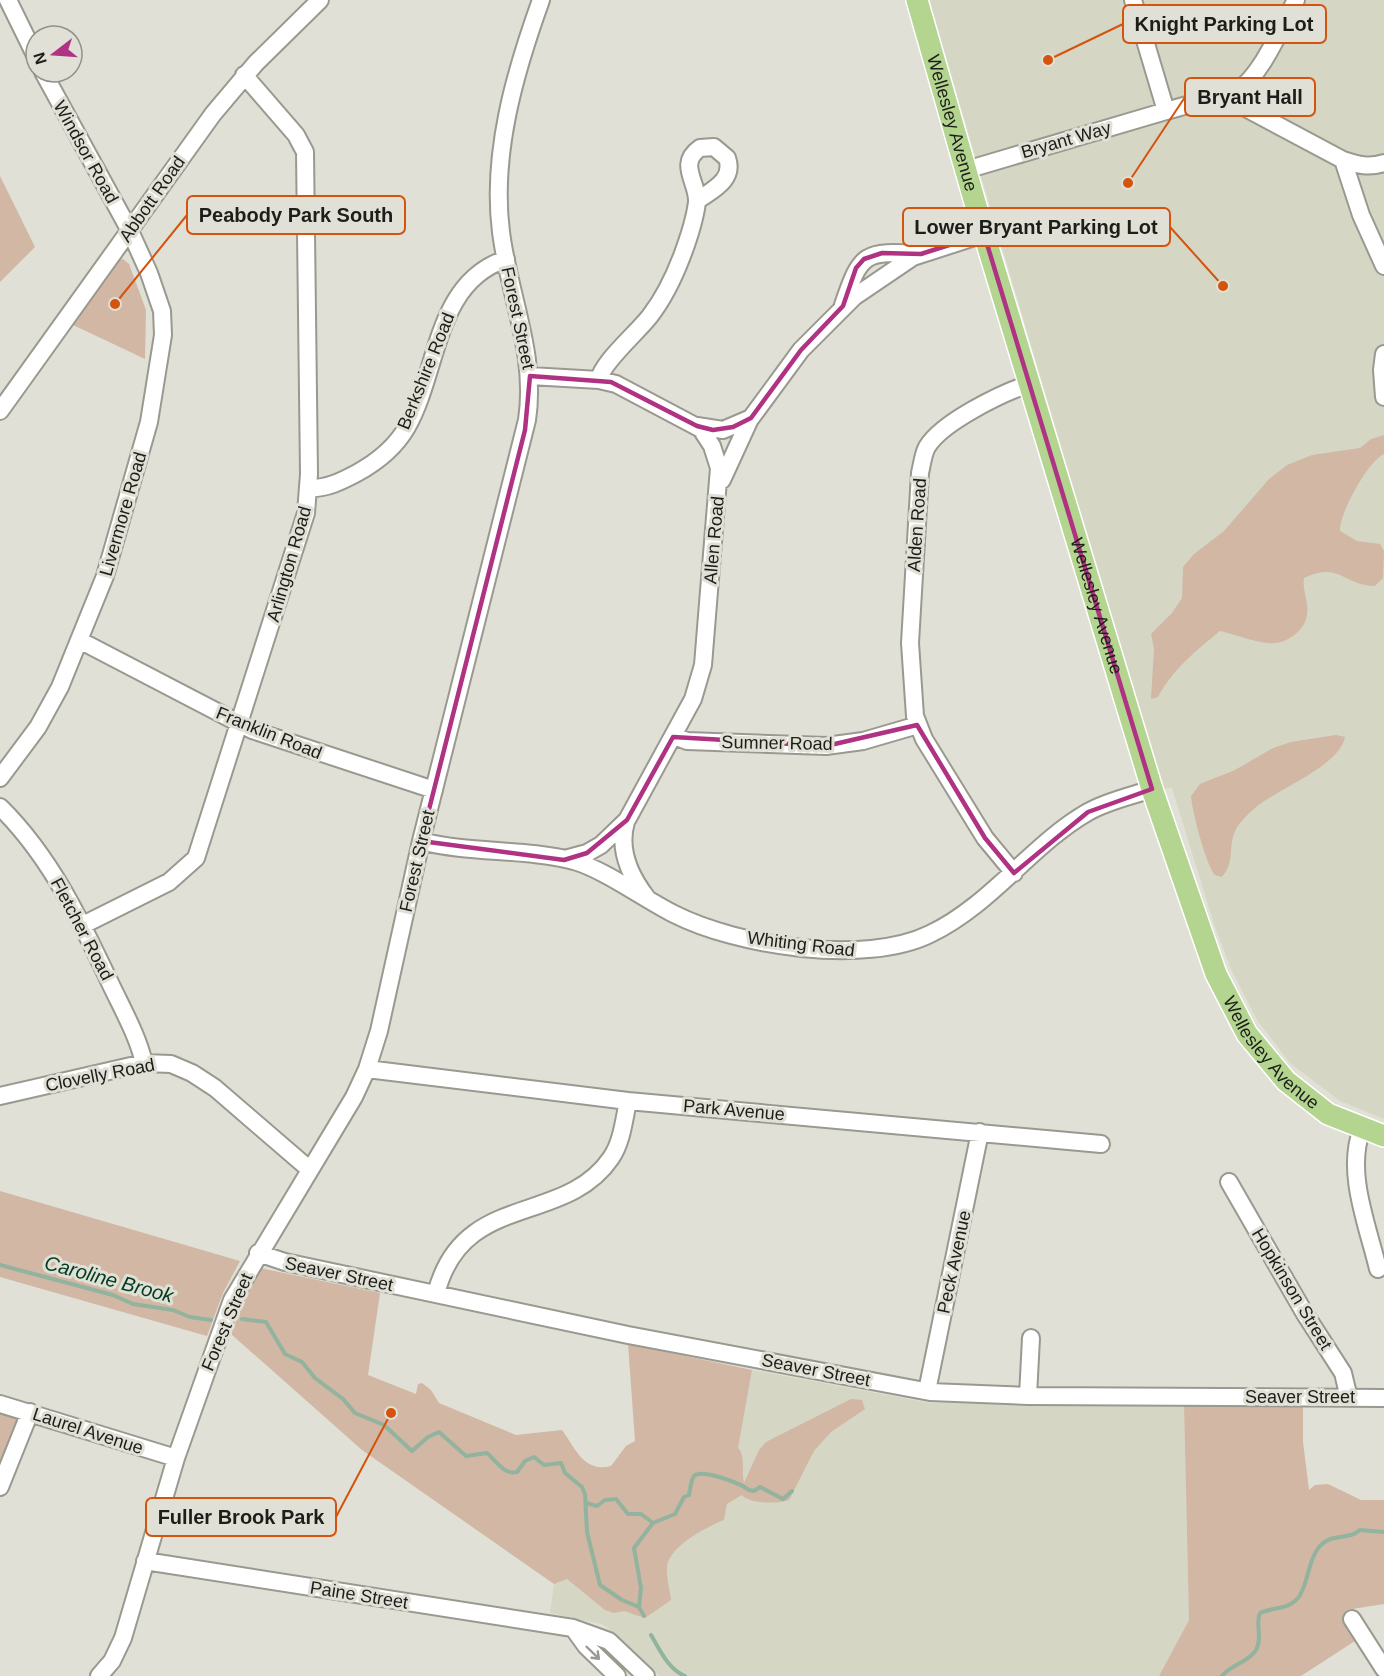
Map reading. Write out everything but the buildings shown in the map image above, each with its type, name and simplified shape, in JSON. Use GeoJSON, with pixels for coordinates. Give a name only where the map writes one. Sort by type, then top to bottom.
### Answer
{"type":"FeatureCollection","features":[{"type":"Feature","properties":{"kind":"main road","name":"Wellesley Avenue"},"geometry":{"type":"LineString","coordinates":[[917,0],[984,234],[1152,789],[1216,974],[1247,1034],[1275,1070],[1298,1092],[1328,1114],[1384,1136]]}},
{"type":"Feature","properties":{"kind":"street","name":"Abbott Road"},"geometry":{"type":"LineString","coordinates":[[0,411],[203,127],[244,75],[320,0]]}},
{"type":"Feature","properties":{"kind":"street","name":"Forest Street"},"geometry":{"type":"LineString","coordinates":[[99,1676],[120,1647],[176,1458],[232,1300],[309,1168],[345,1113],[367,1069],[383,1016],[421,841],[525,430],[530,376],[525,335],[506,259],[499,219],[503,149],[517,76],[541,0]]}},
{"type":"Feature","properties":{"kind":"street"},"geometry":{"type":"LineString","coordinates":[[1133,0],[1166,111]]}},
{"type":"Feature","properties":{"kind":"street","name":"Bryant Way"},"geometry":{"type":"LineString","coordinates":[[966,170],[1237,91],[1255,74],[1296,0]]}},
{"type":"Feature","properties":{"kind":"street"},"geometry":{"type":"LineString","coordinates":[[14,2],[24,27]]}},
{"type":"Feature","properties":{"kind":"street","name":"Arlington Road"},"geometry":{"type":"LineString","coordinates":[[83,925],[159,888],[191,865],[203,843],[303,524],[309,488],[305,152],[296,135],[244,75]]}},
{"type":"Feature","properties":{"kind":"street","name":"Windsor Road"},"geometry":{"type":"LineString","coordinates":[[50,84],[130,231]]}},
{"type":"Feature","properties":{"kind":"street"},"geometry":{"type":"LineString","coordinates":[[1221,95],[1343,160],[1359,165],[1374,166],[1384,163]]}},
{"type":"Feature","properties":{"kind":"street"},"geometry":{"type":"LineString","coordinates":[[1343,160],[1361,215],[1384,266]]}},
{"type":"Feature","properties":{"kind":"street"},"geometry":{"type":"LineString","coordinates":[[598,380],[603,367],[648,318],[667,290],[683,255],[697,201]]}},
{"type":"Feature","properties":{"kind":"street","name":"Livermore Road"},"geometry":{"type":"LineString","coordinates":[[0,778],[25,746],[50,707],[81,641],[109,563],[143,446],[161,351],[163,324],[159,298],[130,231]]}},
{"type":"Feature","properties":{"kind":"street"},"geometry":{"type":"LineString","coordinates":[[719,488],[737,443],[751,418],[801,350],[843,306],[905,262],[921,254],[984,234]]}},
{"type":"Feature","properties":{"kind":"street"},"geometry":{"type":"LineString","coordinates":[[843,306],[856,268],[864,259],[882,253],[921,254]]}},
{"type":"Feature","properties":{"kind":"street","name":"Berkshire Road"},"geometry":{"type":"LineString","coordinates":[[309,488],[326,486],[349,477],[376,461],[394,445],[411,420],[443,327],[456,300],[476,274],[506,259]]}},
{"type":"Feature","properties":{"kind":"street"},"geometry":{"type":"LineString","coordinates":[[1384,354],[1382,370],[1384,397]]}},
{"type":"Feature","properties":{"kind":"street","name":"Allen Road"},"geometry":{"type":"LineString","coordinates":[[530,376],[598,380],[616,384],[697,426],[707,436],[715,452],[719,468],[703,665],[693,699],[674,736],[649,775],[627,820],[623,842],[633,876],[649,901]]}},
{"type":"Feature","properties":{"kind":"street","name":"Alden Road"},"geometry":{"type":"LineString","coordinates":[[918,725],[912,694],[910,643],[921,474],[925,451],[937,436],[962,418],[1005,394],[1029,384]]}},
{"type":"Feature","properties":{"kind":"street"},"geometry":{"type":"LineString","coordinates":[[697,426],[708,430],[723,430],[751,418]]}},
{"type":"Feature","properties":{"kind":"street","name":"Franklin Road"},"geometry":{"type":"LineString","coordinates":[[81,641],[240,725],[277,740],[434,790]]}},
{"type":"Feature","properties":{"kind":"street"},"geometry":{"type":"LineString","coordinates":[[918,725],[985,838],[1014,873]]}},
{"type":"Feature","properties":{"kind":"street","name":"Sumner Road"},"geometry":{"type":"LineString","coordinates":[[674,736],[687,741],[826,746],[863,741],[918,725]]}},
{"type":"Feature","properties":{"kind":"street","name":"Whiting Road"},"geometry":{"type":"LineString","coordinates":[[421,841],[451,847],[564,860],[588,867],[691,922],[721,933],[807,948],[868,951],[900,945],[931,934],[971,909],[1088,812],[1152,789]]}},
{"type":"Feature","properties":{"kind":"street","name":"Fletcher Road"},"geometry":{"type":"LineString","coordinates":[[0,807],[37,850],[83,925],[128,1022],[144,1064]]}},
{"type":"Feature","properties":{"kind":"street","name":"Allen Road"},"geometry":{"type":"LineString","coordinates":[[564,860],[587,853],[601,845],[627,820]]}},
{"type":"Feature","properties":{"kind":"street","name":"Clovelly Road"},"geometry":{"type":"LineString","coordinates":[[0,1095],[144,1064],[171,1064],[199,1077],[309,1168]]}},
{"type":"Feature","properties":{"kind":"street","name":"Park Avenue"},"geometry":{"type":"LineString","coordinates":[[367,1069],[628,1101],[1101,1144]]}},
{"type":"Feature","properties":{"kind":"street"},"geometry":{"type":"LineString","coordinates":[[436,1294],[451,1260],[478,1229],[499,1218],[567,1192],[606,1165],[619,1142],[628,1101]]}},
{"type":"Feature","properties":{"kind":"street"},"geometry":{"type":"LineString","coordinates":[[1362,1129],[1357,1151],[1357,1177],[1378,1269]]}},
{"type":"Feature","properties":{"kind":"street","name":"Peck Avenue"},"geometry":{"type":"LineString","coordinates":[[927,1391],[980,1132]]}},
{"type":"Feature","properties":{"kind":"street","name":"Hopkinson Street"},"geometry":{"type":"LineString","coordinates":[[1229,1182],[1305,1314],[1343,1373],[1349,1398]]}},
{"type":"Feature","properties":{"kind":"street","name":"Seaver Street"},"geometry":{"type":"LineString","coordinates":[[258,1253],[285,1262],[628,1335],[927,1391],[1028,1396],[1384,1398]]}},
{"type":"Feature","properties":{"kind":"street"},"geometry":{"type":"LineString","coordinates":[[1028,1396],[1030,1338]]}},
{"type":"Feature","properties":{"kind":"street","name":"Laurel Avenue"},"geometry":{"type":"LineString","coordinates":[[0,1404],[176,1458]]}},
{"type":"Feature","properties":{"kind":"street"},"geometry":{"type":"LineString","coordinates":[[0,1487],[30,1412]]}},
{"type":"Feature","properties":{"kind":"street","name":"Paine Street"},"geometry":{"type":"LineString","coordinates":[[145,1561],[573,1628],[612,1643],[646,1676]]}},
{"type":"Feature","properties":{"kind":"street"},"geometry":{"type":"LineString","coordinates":[[1352,1618],[1384,1669]]}},
{"type":"Feature","properties":{"kind":"street"},"geometry":{"type":"LineString","coordinates":[[573,1628],[581,1641],[616,1676]]}},
{"type":"Feature","properties":{"kind":"highlighted area"},"geometry":{"type":"Polygon","coordinates":[[[984,234],[1152,789],[1088,812],[1014,873],[985,838],[917,725],[826,746],[673,737],[627,820],[587,853],[564,860],[421,841],[525,430],[530,376],[611,382],[697,426],[713,430],[733,427],[751,418],[801,350],[843,306],[856,268],[864,259],[882,253],[921,254],[984,234]]]}},
{"type":"Feature","properties":{"kind":"shaded area"},"geometry":{"type":"Polygon","coordinates":[[[929,0],[1384,0],[1384,1119],[1340,1101],[1290,1063],[1257,1020],[1231,969],[1214,924],[1172,788],[1162,789],[929,0]]]}},
{"type":"Feature","properties":{"kind":"shaded area"},"geometry":{"type":"Polygon","coordinates":[[[0,176],[35,247],[0,282],[0,176]]]}},
{"type":"Feature","properties":{"kind":"shaded area"},"geometry":{"type":"Polygon","coordinates":[[[123,259],[129,264],[146,310],[145,359],[71,324],[116,261],[123,259]]]}},
{"type":"Feature","properties":{"kind":"shaded area"},"geometry":{"type":"Polygon","coordinates":[[[1384,435],[1384,454],[1370,467],[1349,501],[1340,531],[1357,541],[1380,544],[1384,551],[1383,578],[1375,586],[1364,585],[1341,575],[1326,572],[1304,578],[1307,614],[1304,625],[1296,634],[1280,642],[1269,643],[1220,631],[1178,669],[1158,697],[1151,699],[1154,649],[1151,634],[1172,613],[1182,598],[1183,567],[1194,554],[1224,531],[1269,479],[1287,465],[1312,455],[1360,448],[1371,439],[1384,435]]]}},
{"type":"Feature","properties":{"kind":"shaded area"},"geometry":{"type":"Polygon","coordinates":[[[1336,735],[1345,737],[1341,748],[1332,758],[1265,801],[1242,821],[1233,835],[1226,871],[1222,877],[1215,875],[1204,850],[1192,803],[1191,796],[1200,784],[1235,770],[1273,748],[1291,742],[1336,735]]]}},
{"type":"Feature","properties":{"kind":"shaded area"},"geometry":{"type":"Polygon","coordinates":[[[0,1191],[240,1261],[223,1293],[207,1336],[0,1277],[0,1191]]]}},
{"type":"Feature","properties":{"kind":"shaded area"},"geometry":{"type":"Polygon","coordinates":[[[260,1268],[380,1293],[368,1375],[416,1394],[418,1384],[422,1383],[431,1390],[439,1403],[516,1435],[562,1430],[581,1457],[593,1466],[611,1466],[626,1446],[635,1441],[628,1344],[752,1370],[738,1448],[743,1459],[744,1483],[759,1450],[766,1442],[851,1399],[862,1400],[865,1409],[831,1432],[814,1451],[789,1500],[764,1502],[751,1500],[742,1495],[727,1504],[724,1520],[699,1532],[681,1545],[669,1559],[667,1567],[671,1600],[645,1618],[624,1611],[614,1613],[605,1610],[567,1579],[554,1584],[362,1450],[231,1334],[247,1292],[260,1268]]]}},
{"type":"Feature","properties":{"kind":"shaded area"},"geometry":{"type":"Polygon","coordinates":[[[752,1370],[930,1403],[1184,1405],[1189,1620],[1159,1676],[660,1676],[617,1635],[602,1624],[550,1613],[554,1584],[724,1520],[752,1370]]]}},
{"type":"Feature","properties":{"kind":"shaded area"},"geometry":{"type":"Polygon","coordinates":[[[1184,1405],[1303,1407],[1303,1442],[1309,1490],[1315,1485],[1328,1484],[1361,1500],[1384,1500],[1384,1604],[1346,1610],[1347,1621],[1358,1639],[1301,1676],[1159,1676],[1189,1620],[1184,1405]]]}},
{"type":"Feature","properties":{"kind":"shaded area"},"geometry":{"type":"Polygon","coordinates":[[[0,1410],[22,1416],[0,1471],[0,1410]]]}},
{"type":"Feature","properties":{"kind":"waterway","name":"Caroline Brook"},"geometry":{"type":"LineString","coordinates":[[0,1265],[113,1295],[133,1304],[173,1310],[190,1317],[211,1320]]}},
{"type":"Feature","properties":{"kind":"waterway","name":"Caroline Brook"},"geometry":{"type":"LineString","coordinates":[[242,1319],[266,1322],[285,1354],[302,1362],[315,1378],[343,1399],[355,1413],[384,1425],[412,1451],[428,1437],[439,1432],[466,1456],[487,1453],[500,1467],[508,1471],[517,1472],[525,1461],[534,1457],[544,1465],[561,1463],[565,1473],[582,1487],[585,1494],[587,1532],[600,1585],[622,1600],[639,1607],[644,1616]]}},
{"type":"Feature","properties":{"kind":"waterway"},"geometry":{"type":"LineString","coordinates":[[586,1503],[597,1506],[605,1500],[616,1499],[628,1514],[641,1514],[653,1523],[675,1514],[684,1497],[689,1495],[691,1482],[698,1474],[722,1478],[749,1490],[754,1491],[760,1487],[783,1499],[792,1491]]}},
{"type":"Feature","properties":{"kind":"waterway"},"geometry":{"type":"LineString","coordinates":[[639,1607],[641,1588],[634,1548],[653,1523]]}},
{"type":"Feature","properties":{"kind":"waterway"},"geometry":{"type":"LineString","coordinates":[[1222,1676],[1249,1658],[1256,1650],[1259,1641],[1260,1613],[1285,1606],[1298,1598],[1317,1549],[1322,1544],[1360,1530],[1384,1532]]}},
{"type":"Feature","properties":{"kind":"waterway","name":"Caroline Brook"},"geometry":{"type":"LineString","coordinates":[[651,1635],[669,1664],[685,1676]]}},
{"type":"Feature","properties":{"kind":"place","name":"Knight Parking Lot"},"geometry":{"type":"Point","coordinates":[1048,60]}},
{"type":"Feature","properties":{"kind":"place","name":"Bryant Hall"},"geometry":{"type":"Point","coordinates":[1128,183]}},
{"type":"Feature","properties":{"kind":"place","name":"Lower Bryant Parking Lot"},"geometry":{"type":"Point","coordinates":[1223,286]}},
{"type":"Feature","properties":{"kind":"place","name":"Peabody Park South"},"geometry":{"type":"Point","coordinates":[115,304]}},
{"type":"Feature","properties":{"kind":"place","name":"Fuller Brook Park"},"geometry":{"type":"Point","coordinates":[391,1413]}}]}
